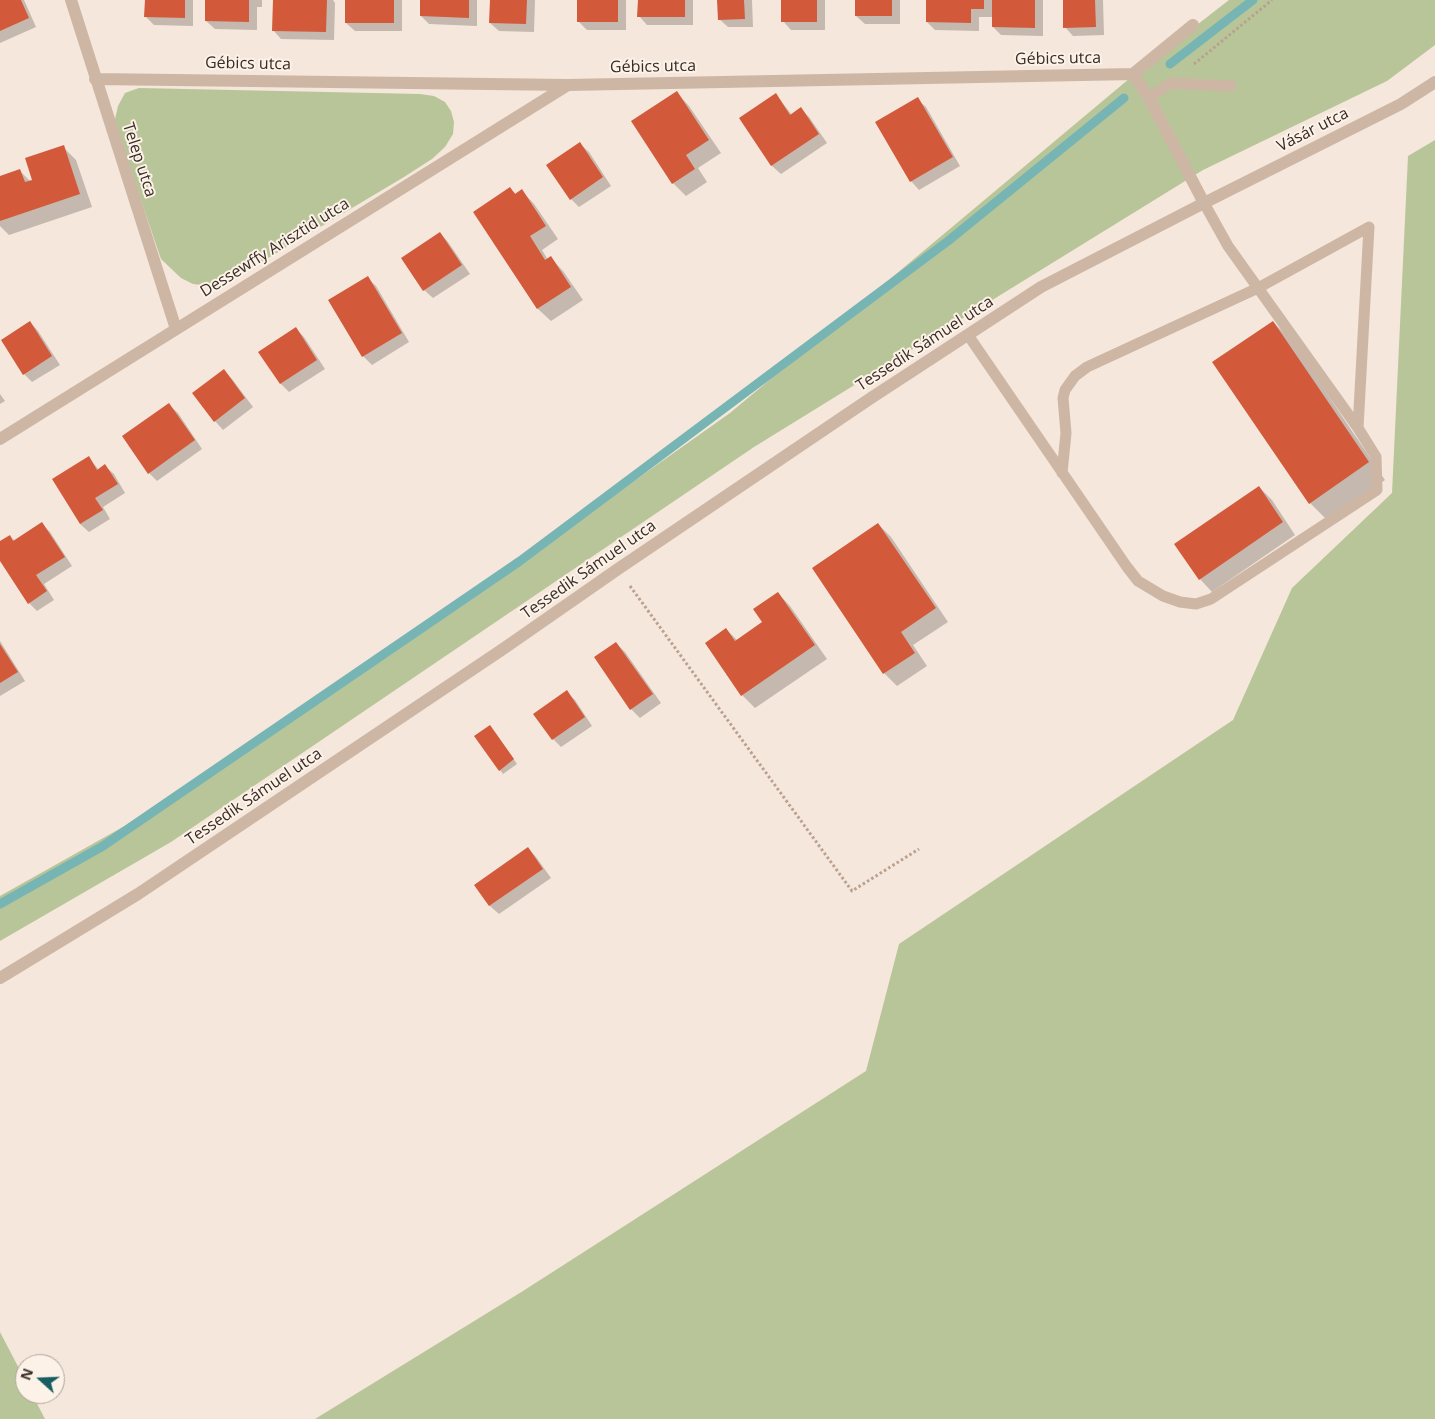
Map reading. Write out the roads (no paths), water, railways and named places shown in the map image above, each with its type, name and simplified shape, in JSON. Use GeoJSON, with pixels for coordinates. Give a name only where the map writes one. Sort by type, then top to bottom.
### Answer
{"type":"FeatureCollection","features":[{"type":"Feature","properties":{"kind":"street","name":"Telep utca"},"geometry":{"type":"LineString","coordinates":[[71,0],[176,329]]}},
{"type":"Feature","properties":{"kind":"street"},"geometry":{"type":"LineString","coordinates":[[1193,25],[1133,74],[1149,98],[1204,203]]}},
{"type":"Feature","properties":{"kind":"street","name":"Gébics utca"},"geometry":{"type":"LineString","coordinates":[[96,79],[568,85],[1133,74]]}},
{"type":"Feature","properties":{"kind":"street","name":"Vásár utca"},"geometry":{"type":"LineString","coordinates":[[1204,203],[1401,104],[1435,82]]}},
{"type":"Feature","properties":{"kind":"street","name":"Dessewffy Arisztid utca"},"geometry":{"type":"LineString","coordinates":[[0,439],[568,85]]}},
{"type":"Feature","properties":{"kind":"street","name":"Tessedik Sámuel utca"},"geometry":{"type":"LineString","coordinates":[[0,978],[138,894],[487,660],[871,398],[1041,287],[1204,203]]}},
{"type":"Feature","properties":{"kind":"lane"},"geometry":{"type":"LineString","coordinates":[[1149,98],[1171,83],[1231,86]]}},
{"type":"Feature","properties":{"kind":"lane"},"geometry":{"type":"LineString","coordinates":[[968,335],[1126,567],[1138,581],[1163,596],[1180,602],[1196,604],[1211,599],[1377,490],[1376,457],[1358,428],[1228,246],[1204,203]]}},
{"type":"Feature","properties":{"kind":"lane"},"geometry":{"type":"LineString","coordinates":[[1062,472],[1066,432],[1063,398],[1065,390],[1075,376],[1087,367],[1258,288],[1369,227],[1358,428]]}},
{"type":"Feature","properties":{"kind":"waterway"},"geometry":{"type":"LineString","coordinates":[[1170,64],[1253,0]]}},
{"type":"Feature","properties":{"kind":"waterway"},"geometry":{"type":"LineString","coordinates":[[0,904],[103,846],[520,561],[948,241],[1124,98]]}}]}
